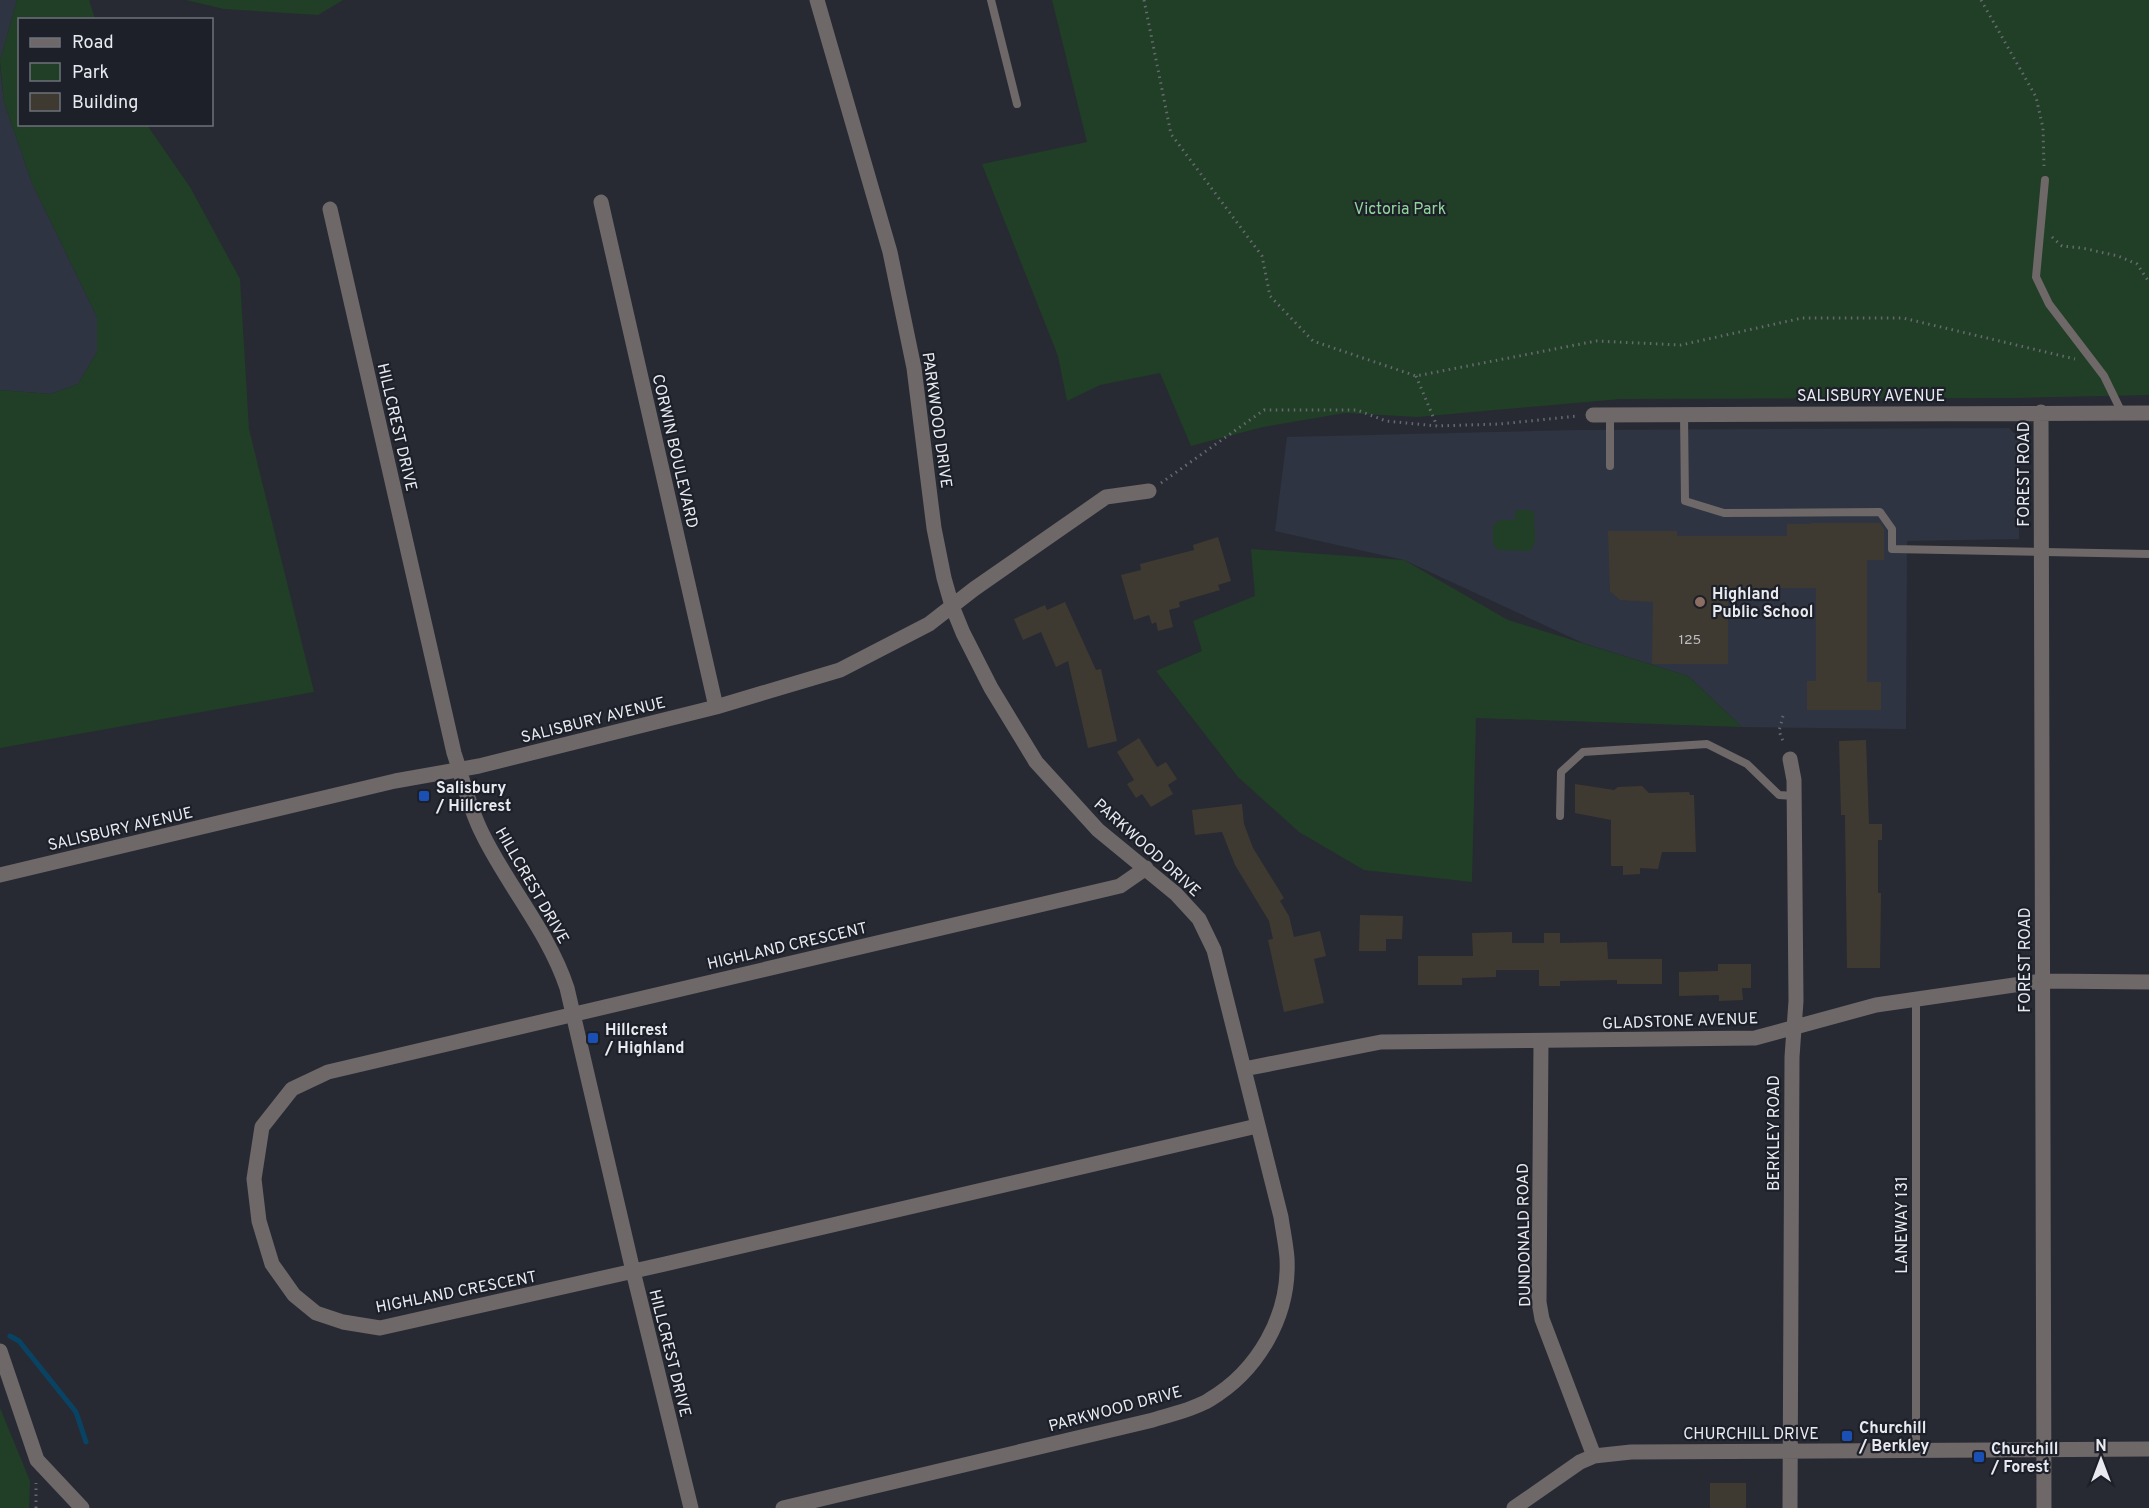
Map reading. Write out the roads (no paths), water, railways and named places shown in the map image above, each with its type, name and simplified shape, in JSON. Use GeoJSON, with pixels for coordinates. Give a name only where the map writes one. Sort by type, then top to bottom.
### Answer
{"type":"FeatureCollection","features":[{"type":"Feature","properties":{"kind":"street","name":"PARKWOOD DRIVE"},"geometry":{"type":"LineString","coordinates":[[783,1508],[1153,1420],[1208,1401],[1239,1377],[1263,1349],[1276,1325],[1283,1300],[1287,1259],[1281,1217],[1214,950],[1199,919],[1176,894],[1098,830],[1036,762],[991,688],[952,606],[934,528],[914,368],[890,252],[817,0]]}},
{"type":"Feature","properties":{"kind":"street","name":"CORWIN BOULEVARD"},"geometry":{"type":"LineString","coordinates":[[601,202],[716,707]]}},
{"type":"Feature","properties":{"kind":"street","name":"HILLCREST DRIVE"},"geometry":{"type":"LineString","coordinates":[[330,209],[459,770],[482,834],[561,971],[691,1508]]}},
{"type":"Feature","properties":{"kind":"street","name":"FOREST ROAD"},"geometry":{"type":"LineString","coordinates":[[2041,412],[2044,1508]]}},
{"type":"Feature","properties":{"kind":"street","name":"SALISBURY AVENUE"},"geometry":{"type":"LineString","coordinates":[[1593,415],[2149,413]]}},
{"type":"Feature","properties":{"kind":"street","name":"SALISBURY AVENUE"},"geometry":{"type":"LineString","coordinates":[[0,875],[395,782],[459,770],[716,707],[840,670],[929,624],[1106,497],[1149,491]]}},
{"type":"Feature","properties":{"kind":"street","name":"BERKLEY ROAD"},"geometry":{"type":"LineString","coordinates":[[1790,759],[1794,780],[1796,1001],[1792,1057],[1790,1508]]}},
{"type":"Feature","properties":{"kind":"street","name":"HIGHLAND CRESCENT"},"geometry":{"type":"LineString","coordinates":[[1146,868],[1120,886],[328,1072],[292,1089],[262,1127],[254,1179],[259,1221],[272,1264],[294,1295],[316,1313],[343,1322],[380,1328],[1257,1126]]}},
{"type":"Feature","properties":{"kind":"street","name":"GLADSTONE AVENUE"},"geometry":{"type":"LineString","coordinates":[[1244,1069],[1382,1042],[1755,1038],[1876,1005],[2042,981],[2149,982]]}},
{"type":"Feature","properties":{"kind":"street","name":"DUNDONALD ROAD"},"geometry":{"type":"LineString","coordinates":[[1541,1041],[1539,1302],[1542,1319],[1594,1456]]}},
{"type":"Feature","properties":{"kind":"street"},"geometry":{"type":"LineString","coordinates":[[0,1352],[37,1460],[82,1508]]}},
{"type":"Feature","properties":{"kind":"street","name":"CHURCHILL DRIVE"},"geometry":{"type":"LineString","coordinates":[[1514,1508],[1561,1473],[1580,1462],[1594,1456],[1631,1452],[2149,1449]]}},
{"type":"Feature","properties":{"kind":"lane"},"geometry":{"type":"LineString","coordinates":[[992,0],[1017,104]]}},
{"type":"Feature","properties":{"kind":"lane"},"geometry":{"type":"LineString","coordinates":[[2044,180],[2036,277],[2049,304],[2104,375],[2122,413]]}},
{"type":"Feature","properties":{"kind":"lane"},"geometry":{"type":"LineString","coordinates":[[1610,414],[1610,466]]}},
{"type":"Feature","properties":{"kind":"lane"},"geometry":{"type":"LineString","coordinates":[[1684,414],[1685,501],[1725,513],[1880,512],[1892,529],[1892,549],[2149,554]]}},
{"type":"Feature","properties":{"kind":"lane"},"geometry":{"type":"LineString","coordinates":[[1560,816],[1561,772],[1583,752],[1707,744],[1747,764],[1779,795],[1794,796]]}},
{"type":"Feature","properties":{"kind":"lane","name":"LANEWAY 131"},"geometry":{"type":"LineString","coordinates":[[1916,999],[1916,1450]]}},
{"type":"Feature","properties":{"kind":"waterway"},"geometry":{"type":"LineString","coordinates":[[10,1336],[19,1341],[76,1412],[86,1442]]}},
{"type":"Feature","properties":{"kind":"place","name":"Highland Public School"},"geometry":{"type":"Point","coordinates":[1700,602]}},
{"type":"Feature","properties":{"kind":"place","name":"Salisbury / Hillcrest"},"geometry":{"type":"Point","coordinates":[424,796]}},
{"type":"Feature","properties":{"kind":"place","name":"Hillcrest / Highland"},"geometry":{"type":"Point","coordinates":[593,1038]}},
{"type":"Feature","properties":{"kind":"place","name":"Churchill / Berkley"},"geometry":{"type":"Point","coordinates":[1847,1436]}},
{"type":"Feature","properties":{"kind":"place","name":"Churchill / Forest"},"geometry":{"type":"Point","coordinates":[1979,1457]}},
{"type":"Feature","properties":{"kind":"park label","name":"Victoria Park"},"geometry":{"type":"Point","coordinates":[1400,208]}}]}
